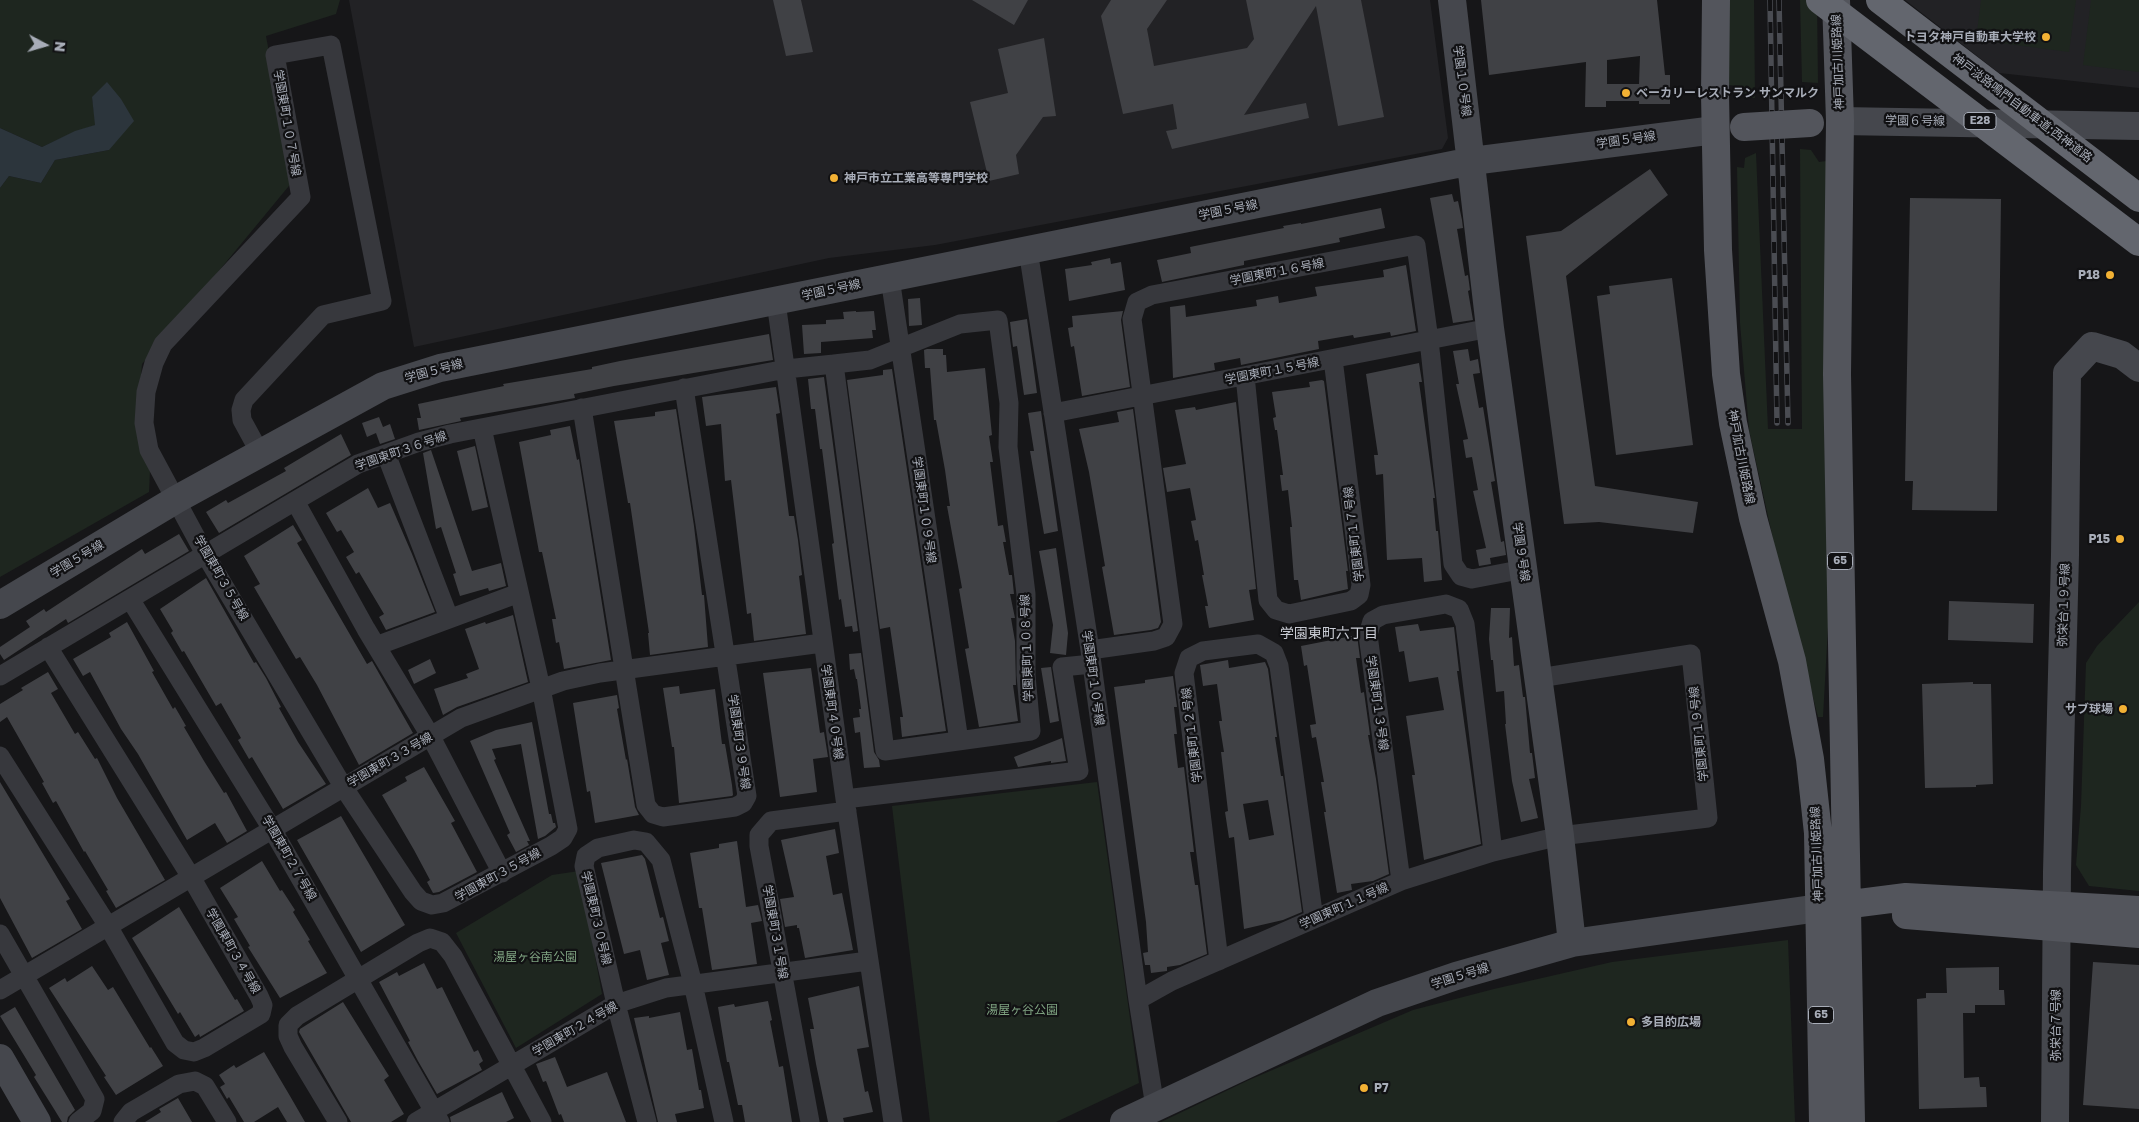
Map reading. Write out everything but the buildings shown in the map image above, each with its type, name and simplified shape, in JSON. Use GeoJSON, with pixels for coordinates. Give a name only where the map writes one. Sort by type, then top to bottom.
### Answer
{"type":"FeatureCollection","features":[{"type":"Feature","properties":{"kind":"highway","name":"E28"},"geometry":{"type":"LineString","coordinates":[[1820,0],[2139,242]]}},
{"type":"Feature","properties":{"kind":"highway","name":"神戸淡路鳴門自動車道;西神道路"},"geometry":{"type":"LineString","coordinates":[[1880,0],[2139,198]]}},
{"type":"Feature","properties":{"kind":"main road","name":"神戸加古川姫路線"},"geometry":{"type":"LineString","coordinates":[[1716,0],[1715,130],[1720,300],[1726,374],[1735,431],[1753,518],[1786,638],[1802,710],[1816,808],[1823,1122]]}},
{"type":"Feature","properties":{"kind":"main road","name":"神戸加古川姫路線"},"geometry":{"type":"LineString","coordinates":[[1836,0],[1840,121],[1837,374],[1851,1122]]}},
{"type":"Feature","properties":{"kind":"main road"},"geometry":{"type":"LineString","coordinates":[[1715,130],[1840,121]]}},
{"type":"Feature","properties":{"kind":"main road","name":"神戸加古川姫路線"},"geometry":{"type":"LineString","coordinates":[[1819,908],[1847,905],[1903,915],[2057,917],[2139,910]]}},
{"type":"Feature","properties":{"kind":"main road","name":"神戸加古川姫路線"},"geometry":{"type":"LineString","coordinates":[[2057,917],[2139,934]]}},
{"type":"Feature","properties":{"kind":"street","name":"学園１０号線"},"geometry":{"type":"LineString","coordinates":[[1452,0],[1472,161]]}},
{"type":"Feature","properties":{"kind":"street","name":"学園東町１０７号線"},"geometry":{"type":"LineString","coordinates":[[177,499],[149,450],[144,423],[146,392],[154,363],[164,344],[301,197],[275,55],[331,45],[382,301],[323,315],[244,400],[241,410],[242,420],[260,453]]}},
{"type":"Feature","properties":{"kind":"street","name":"学園６号線"},"geometry":{"type":"LineString","coordinates":[[1840,121],[2139,126]]}},
{"type":"Feature","properties":{"kind":"street","name":"学園５号線"},"geometry":{"type":"LineString","coordinates":[[0,605],[177,499],[383,386],[440,368],[1472,161],[1715,130]]}},
{"type":"Feature","properties":{"kind":"street","name":"学園９号線"},"geometry":{"type":"LineString","coordinates":[[1472,161],[1490,328],[1539,678],[1572,943]]}},
{"type":"Feature","properties":{"kind":"street","name":"学園東町１６号線"},"geometry":{"type":"LineString","coordinates":[[1142,396],[1132,320],[1138,302],[1152,295],[1416,245],[1429,340]]}},
{"type":"Feature","properties":{"kind":"street","name":"学園東町１０号線"},"geometry":{"type":"LineString","coordinates":[[1028,250],[1091,657],[1138,1000],[1155,1107]]}},
{"type":"Feature","properties":{"kind":"street","name":"学園東町１０９号線"},"geometry":{"type":"LineString","coordinates":[[890,278],[959,741]]}},
{"type":"Feature","properties":{"kind":"street","name":"学園東町４０号線"},"geometry":{"type":"LineString","coordinates":[[776,302],[822,643],[893,1122]]}},
{"type":"Feature","properties":{"kind":"street","name":"学園東町１０８号線"},"geometry":{"type":"LineString","coordinates":[[786,370],[834,364],[870,360],[960,324],[998,320],[1009,403],[1008,446],[1026,594],[1026,675],[1031,731],[886,751],[834,364]]}},
{"type":"Feature","properties":{"kind":"street","name":"学園東町１５号線"},"geometry":{"type":"LineString","coordinates":[[1053,413],[1490,328]]}},
{"type":"Feature","properties":{"kind":"street"},"geometry":{"type":"LineString","coordinates":[[1429,340],[1453,564],[1461,576],[1472,579],[1524,569]]}},
{"type":"Feature","properties":{"kind":"street","name":"弥栄台１９号線"},"geometry":{"type":"LineString","coordinates":[[2057,917],[2067,373],[2092,346],[2122,355],[2139,368]]}},
{"type":"Feature","properties":{"kind":"street","name":"学園東町１７号線"},"geometry":{"type":"LineString","coordinates":[[1245,376],[1268,600],[1276,610],[1289,614],[1351,601],[1359,595],[1362,585],[1333,359]]}},
{"type":"Feature","properties":{"kind":"street","name":"学園東町３６号線"},"geometry":{"type":"LineString","coordinates":[[0,676],[347,470],[386,454],[420,442],[482,428],[786,370]]}},
{"type":"Feature","properties":{"kind":"street","name":"学園東町３９号線"},"geometry":{"type":"LineString","coordinates":[[582,408],[646,805],[653,814],[663,817],[735,807],[743,803],[747,796],[684,388]]}},
{"type":"Feature","properties":{"kind":"street"},"geometry":{"type":"LineString","coordinates":[[846,805],[1079,771],[1062,667],[1091,657],[1166,637],[1173,624],[1142,396]]}},
{"type":"Feature","properties":{"kind":"street","name":"学園東町３５号線"},"geometry":{"type":"LineString","coordinates":[[177,499],[205,554],[344,788],[421,901],[432,905],[452,901],[563,838],[568,829],[541,688],[482,428]]}},
{"type":"Feature","properties":{"kind":"street"},"geometry":{"type":"LineString","coordinates":[[386,454],[449,618]]}},
{"type":"Feature","properties":{"kind":"street"},"geometry":{"type":"LineString","coordinates":[[295,501],[376,646],[431,737],[502,873]]}},
{"type":"Feature","properties":{"kind":"street"},"geometry":{"type":"LineString","coordinates":[[376,646],[519,593]]}},
{"type":"Feature","properties":{"kind":"street","name":"学園東町２７号線"},"geometry":{"type":"LineString","coordinates":[[130,599],[272,830],[437,1117]]}},
{"type":"Feature","properties":{"kind":"street","name":"学園東町１３号線"},"geometry":{"type":"LineString","coordinates":[[1400,881],[1368,635],[1372,621],[1383,615],[1446,604],[1459,609],[1465,624],[1493,852]]}},
{"type":"Feature","properties":{"kind":"street","name":"学園東町３３号線"},"geometry":{"type":"LineString","coordinates":[[0,990],[461,718],[563,681],[625,670],[822,643]]}},
{"type":"Feature","properties":{"kind":"street","name":"学園東町１２号線"},"geometry":{"type":"LineString","coordinates":[[1219,961],[1184,673],[1189,658],[1203,651],[1258,644],[1274,653],[1279,666],[1314,919]]}},
{"type":"Feature","properties":{"kind":"street","name":"学園東町３４号線"},"geometry":{"type":"LineString","coordinates":[[0,756],[108,926],[175,1043],[184,1050],[194,1052],[261,1014],[263,1005],[191,877],[48,647]]}},
{"type":"Feature","properties":{"kind":"street","name":"学園東町１９号線"},"geometry":{"type":"LineString","coordinates":[[1539,678],[1691,654],[1708,818],[1560,836]]}},
{"type":"Feature","properties":{"kind":"street","name":"学園東町３１号線"},"geometry":{"type":"LineString","coordinates":[[810,1122],[758,835],[771,821],[846,805]]}},
{"type":"Feature","properties":{"kind":"street","name":"学園東町１１号線"},"geometry":{"type":"LineString","coordinates":[[1138,1000],[1172,981],[1400,881],[1493,852],[1560,836]]}},
{"type":"Feature","properties":{"kind":"street","name":"学園東町３０号線"},"geometry":{"type":"LineString","coordinates":[[647,1122],[616,1004],[584,866],[586,856],[598,848],[634,840],[646,842],[661,860],[693,984],[724,1122]]}},
{"type":"Feature","properties":{"kind":"street","name":"学園５号線"},"geometry":{"type":"LineString","coordinates":[[1124,1122],[1377,1003],[1456,976],[1572,943],[1819,908]]}},
{"type":"Feature","properties":{"kind":"street","name":"弥栄台７号線"},"geometry":{"type":"LineString","coordinates":[[2055,1122],[2057,917]]}},
{"type":"Feature","properties":{"kind":"street"},"geometry":{"type":"LineString","coordinates":[[0,934],[95,1098],[92,1111],[78,1122]]}},
{"type":"Feature","properties":{"kind":"street"},"geometry":{"type":"LineString","coordinates":[[338,1122],[293,1047],[288,1036],[288,1025],[297,1016],[418,943],[430,938],[442,942],[453,956],[542,1122]]}},
{"type":"Feature","properties":{"kind":"street","name":"学園東町２４号線"},"geometry":{"type":"LineString","coordinates":[[416,1122],[437,1117],[513,1065],[616,1004],[666,988],[868,961]]}},
{"type":"Feature","properties":{"kind":"street"},"geometry":{"type":"LineString","coordinates":[[0,1058],[37,1122]]}},
{"type":"Feature","properties":{"kind":"street"},"geometry":{"type":"LineString","coordinates":[[123,1122],[131,1112],[163,1093],[179,1084],[195,1081],[205,1086],[227,1122]]}},
{"type":"Feature","properties":{"kind":"shaded area","name":"神戸市立工業高等専門学校"},"geometry":{"type":"Polygon","coordinates":[[[349,0],[1430,0],[1448,138],[1442,149],[935,245],[829,258],[414,347],[349,0]]]}},
{"type":"Feature","properties":{"kind":"shaded area","name":"トヨタ神戸自動車大学校"},"geometry":{"type":"Polygon","coordinates":[[[1905,0],[2139,0],[2139,88],[1999,73],[1905,0]]]}},
{"type":"Feature","properties":{"kind":"shaded area"},"geometry":{"type":"Polygon","coordinates":[[[107,82],[121,99],[134,121],[109,150],[55,160],[41,183],[9,176],[0,188],[0,128],[42,147],[75,131],[95,125],[92,97],[107,82]]]}},
{"type":"Feature","properties":{"kind":"green space"},"geometry":{"type":"Polygon","coordinates":[[[0,0],[340,0],[336,14],[266,36],[293,181],[142,364],[137,421],[150,471],[149,492],[0,577],[0,188],[9,176],[41,183],[55,160],[109,150],[92,97],[96,125],[42,147],[0,128],[0,0]]]}},
{"type":"Feature","properties":{"kind":"green space"},"geometry":{"type":"Polygon","coordinates":[[[1727,0],[1754,0],[1755,98],[1746,98],[1740,86],[1726,85],[1727,0]]]}},
{"type":"Feature","properties":{"kind":"green space"},"geometry":{"type":"Polygon","coordinates":[[[1800,0],[1817,0],[1818,83],[1802,82],[1800,0]]]}},
{"type":"Feature","properties":{"kind":"green space"},"geometry":{"type":"Polygon","coordinates":[[[1981,0],[2076,0],[2069,52],[1976,40],[1981,0]]]}},
{"type":"Feature","properties":{"kind":"green space"},"geometry":{"type":"Polygon","coordinates":[[[2091,0],[2139,0],[2139,72],[2083,65],[2091,0]]]}},
{"type":"Feature","properties":{"kind":"green space"},"geometry":{"type":"Polygon","coordinates":[[[1800,149],[1811,150],[1819,162],[1826,161],[1831,573],[1823,717],[1818,717],[1775,548],[1749,430],[1740,323],[1737,167],[1744,168],[1745,158],[1756,153],[1768,429],[1802,429],[1800,149]]]}},
{"type":"Feature","properties":{"kind":"green space"},"geometry":{"type":"Polygon","coordinates":[[[2139,602],[2139,891],[2089,886],[2076,865],[2081,806],[2086,663],[2097,646],[2139,602]]]}},
{"type":"Feature","properties":{"kind":"green space","name":"湯屋ヶ谷公園"},"geometry":{"type":"Polygon","coordinates":[[[1097,782],[1139,1083],[1056,1122],[930,1122],[892,806],[1097,782]]]}},
{"type":"Feature","properties":{"kind":"green space","name":"湯屋ヶ谷南公園"},"geometry":{"type":"Polygon","coordinates":[[[579,871],[602,994],[516,1048],[456,933],[552,875],[579,871]]]}},
{"type":"Feature","properties":{"kind":"green space"},"geometry":{"type":"Polygon","coordinates":[[[1788,940],[1795,1122],[1161,1122],[1249,1080],[1413,1010],[1612,962],[1788,940]]]}},
{"type":"Feature","properties":{"kind":"railway"},"geometry":{"type":"LineString","coordinates":[[1770,0],[1777,423]]}},
{"type":"Feature","properties":{"kind":"railway"},"geometry":{"type":"LineString","coordinates":[[1779,0],[1788,423]]}},
{"type":"Feature","properties":{"kind":"place","name":"トヨタ神戸自動車大学校"},"geometry":{"type":"Point","coordinates":[2046,37]}},
{"type":"Feature","properties":{"kind":"place","name":"ベーカリーレストラン サンマルク"},"geometry":{"type":"Point","coordinates":[1626,93]}},
{"type":"Feature","properties":{"kind":"place","name":"神戸市立工業高等専門学校"},"geometry":{"type":"Point","coordinates":[834,178]}},
{"type":"Feature","properties":{"kind":"place","name":"P18"},"geometry":{"type":"Point","coordinates":[2110,275]}},
{"type":"Feature","properties":{"kind":"place","name":"P15"},"geometry":{"type":"Point","coordinates":[2120,539]}},
{"type":"Feature","properties":{"kind":"place","name":"サブ球場"},"geometry":{"type":"Point","coordinates":[2123,709]}},
{"type":"Feature","properties":{"kind":"place","name":"多目的広場"},"geometry":{"type":"Point","coordinates":[1631,1022]}},
{"type":"Feature","properties":{"kind":"place","name":"P7"},"geometry":{"type":"Point","coordinates":[1364,1088]}},
{"type":"Feature","properties":{"kind":"district","name":"学園東町六丁目"},"geometry":{"type":"Point","coordinates":[1329,634]}}]}
